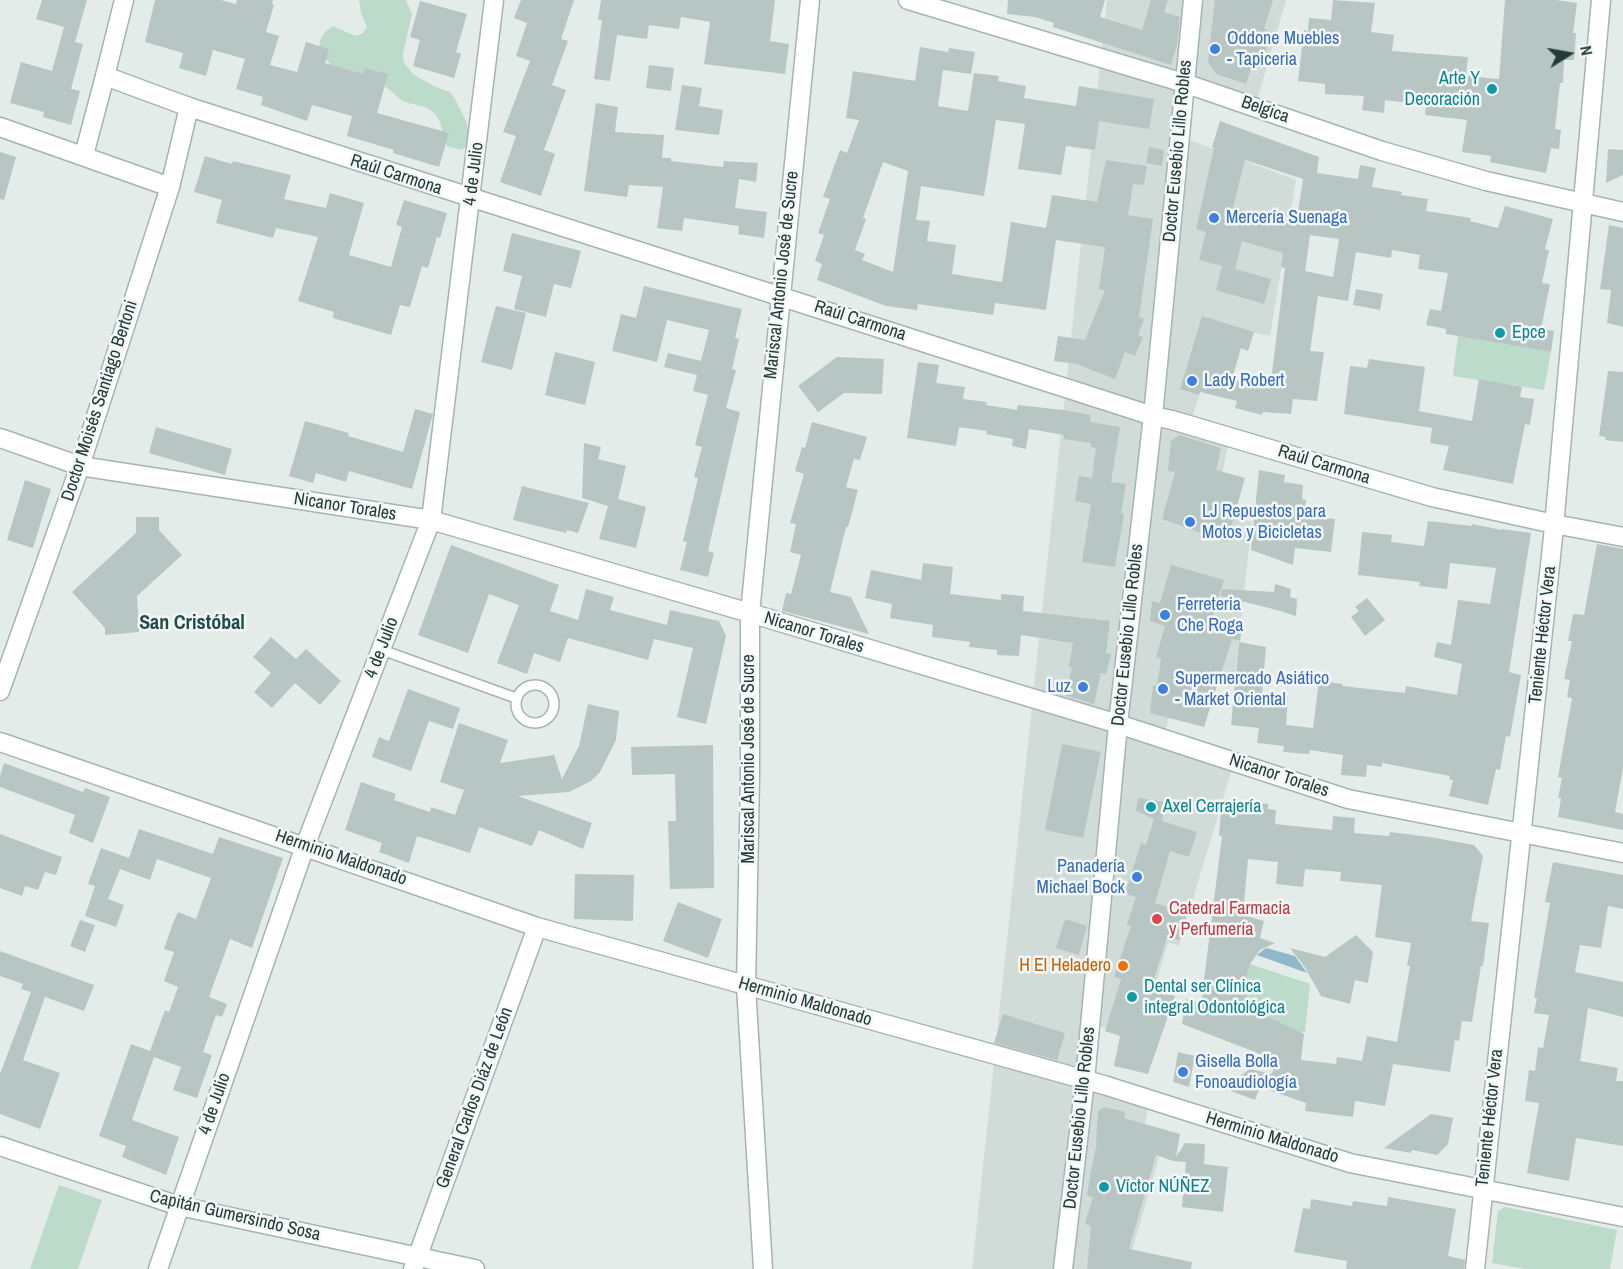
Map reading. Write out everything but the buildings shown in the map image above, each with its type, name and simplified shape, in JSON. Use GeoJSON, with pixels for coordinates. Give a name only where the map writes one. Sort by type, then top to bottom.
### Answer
{"type":"FeatureCollection","features":[{"type":"Feature","properties":{"kind":"street"},"geometry":{"type":"LineString","coordinates":[[84,155],[124,0]]}},
{"type":"Feature","properties":{"kind":"street","name":"4 de Julio"},"geometry":{"type":"LineString","coordinates":[[158,1269],[178,1206],[306,846],[431,520],[494,0]]}},
{"type":"Feature","properties":{"kind":"street","name":"Mariscal Antonio José de Sucre"},"geometry":{"type":"LineString","coordinates":[[763,1269],[746,986],[750,614],[810,0]]}},
{"type":"Feature","properties":{"kind":"street","name":"Belgica"},"geometry":{"type":"LineString","coordinates":[[909,0],[1184,83],[1382,151],[1486,181],[1623,212]]}},
{"type":"Feature","properties":{"kind":"street","name":"Doctor Eusebio Lillo Robles"},"geometry":{"type":"LineString","coordinates":[[1064,1269],[1085,1080],[1118,724],[1153,416],[1193,0]]}},
{"type":"Feature","properties":{"kind":"street","name":"Teniente Héctor Vera"},"geometry":{"type":"LineString","coordinates":[[1475,1269],[1554,524],[1601,0]]}},
{"type":"Feature","properties":{"kind":"street","name":"Raúl Carmona"},"geometry":{"type":"LineString","coordinates":[[105,76],[189,107],[471,199],[780,295],[1153,416],[1432,497],[1623,537]]}},
{"type":"Feature","properties":{"kind":"street","name":"Doctor Moisés Santiago Bertoni"},"geometry":{"type":"LineString","coordinates":[[0,691],[80,466],[170,187],[189,107]]}},
{"type":"Feature","properties":{"kind":"street"},"geometry":{"type":"LineString","coordinates":[[0,128],[84,155],[170,187]]}},
{"type":"Feature","properties":{"kind":"street","name":"Nicanor Torales"},"geometry":{"type":"LineString","coordinates":[[0,438],[80,466],[431,520],[1118,724],[1348,799],[1623,853]]}},
{"type":"Feature","properties":{"kind":"street","name":"Herminio Maldonado"},"geometry":{"type":"LineString","coordinates":[[0,742],[537,927],[1085,1080],[1350,1163],[1623,1217]]}},
{"type":"Feature","properties":{"kind":"street","name":"General Carlos Diáz de León"},"geometry":{"type":"LineString","coordinates":[[415,1263],[537,927]]}},
{"type":"Feature","properties":{"kind":"street","name":"Capitán Gumersindo Sosa"},"geometry":{"type":"LineString","coordinates":[[0,1146],[178,1206],[415,1263],[475,1269]]}},
{"type":"Feature","properties":{"kind":"lane"},"geometry":{"type":"LineString","coordinates":[[381,650],[516,698]]}},
{"type":"Feature","properties":{"kind":"lane"},"geometry":{"type":"LineString","coordinates":[[535,684],[544,686],[554,700],[554,709],[542,722],[525,721],[515,707],[516,698],[527,686],[535,684]]}},
{"type":"Feature","properties":{"kind":"shaded area"},"geometry":{"type":"Polygon","coordinates":[[[1107,0],[1286,0],[1255,107],[1185,83],[1179,136],[1296,180],[1270,336],[1234,328],[1207,370],[1192,418],[1231,430],[1215,510],[1252,522],[1234,682],[1184,670],[1163,738],[1234,762],[1179,946],[1168,942],[1140,1040],[1091,1023],[1085,1080],[1150,1099],[1139,1152],[1159,1157],[1127,1269],[972,1269],[1107,0]]]}},
{"type":"Feature","properties":{"kind":"green space"},"geometry":{"type":"Polygon","coordinates":[[[359,0],[406,0],[412,14],[403,54],[404,63],[414,75],[450,92],[455,99],[466,121],[470,137],[468,145],[462,150],[447,146],[439,119],[430,109],[403,101],[385,87],[357,82],[340,72],[325,58],[320,42],[324,34],[333,26],[355,36],[363,33],[367,27],[359,0]]]}},
{"type":"Feature","properties":{"kind":"green space"},"geometry":{"type":"Polygon","coordinates":[[[1458,336],[1551,352],[1544,390],[1453,376],[1458,336]]]}},
{"type":"Feature","properties":{"kind":"green space"},"geometry":{"type":"Polygon","coordinates":[[[1250,964],[1310,984],[1305,1032],[1285,1034],[1256,1014],[1250,1007],[1244,990],[1250,964]]]}},
{"type":"Feature","properties":{"kind":"green space"},"geometry":{"type":"Polygon","coordinates":[[[59,1185],[102,1200],[78,1269],[30,1269],[59,1185]]]}},
{"type":"Feature","properties":{"kind":"green space"},"geometry":{"type":"Polygon","coordinates":[[[1505,1207],[1617,1230],[1610,1269],[1525,1269],[1492,1263],[1498,1211],[1505,1207]]]}},
{"type":"Feature","properties":{"kind":"water"},"geometry":{"type":"Polygon","coordinates":[[[1266,948],[1295,956],[1307,973],[1257,955],[1266,948]]]}},
{"type":"Feature","properties":{"kind":"place","name":"Oddone Muebles - Tapiceria"},"geometry":{"type":"Point","coordinates":[1215,49]}},
{"type":"Feature","properties":{"kind":"place","name":"Arte Y Decoración"},"geometry":{"type":"Point","coordinates":[1492,89]}},
{"type":"Feature","properties":{"kind":"place","name":"Mercería Suenaga"},"geometry":{"type":"Point","coordinates":[1214,218]}},
{"type":"Feature","properties":{"kind":"place","name":"Epce"},"geometry":{"type":"Point","coordinates":[1500,333]}},
{"type":"Feature","properties":{"kind":"place","name":"Lady Robert"},"geometry":{"type":"Point","coordinates":[1192,381]}},
{"type":"Feature","properties":{"kind":"place","name":"LJ Repuestos para Motos y Bicicletas"},"geometry":{"type":"Point","coordinates":[1190,522]}},
{"type":"Feature","properties":{"kind":"place","name":"Ferreteria Che Roga"},"geometry":{"type":"Point","coordinates":[1165,615]}},
{"type":"Feature","properties":{"kind":"place","name":"Luz"},"geometry":{"type":"Point","coordinates":[1083,687]}},
{"type":"Feature","properties":{"kind":"place","name":"Supermercado Asiático - Market Oriental"},"geometry":{"type":"Point","coordinates":[1163,689]}},
{"type":"Feature","properties":{"kind":"place","name":"Axel Cerrajería"},"geometry":{"type":"Point","coordinates":[1151,807]}},
{"type":"Feature","properties":{"kind":"place","name":"Panadería Michael Bock"},"geometry":{"type":"Point","coordinates":[1137,877]}},
{"type":"Feature","properties":{"kind":"place","name":"Catedral Farmacia y Perfumería"},"geometry":{"type":"Point","coordinates":[1157,919]}},
{"type":"Feature","properties":{"kind":"place","name":"H El Heladero"},"geometry":{"type":"Point","coordinates":[1123,966]}},
{"type":"Feature","properties":{"kind":"place","name":"Dental ser Clínica integral Odontológica"},"geometry":{"type":"Point","coordinates":[1132,997]}},
{"type":"Feature","properties":{"kind":"place","name":"Gisella Bolla Fonoaudiología"},"geometry":{"type":"Point","coordinates":[1183,1072]}},
{"type":"Feature","properties":{"kind":"place","name":"Víctor NÚÑEZ"},"geometry":{"type":"Point","coordinates":[1104,1187]}},
{"type":"Feature","properties":{"kind":"district","name":"San Cristóbal"},"geometry":{"type":"Point","coordinates":[192,624]}}]}
